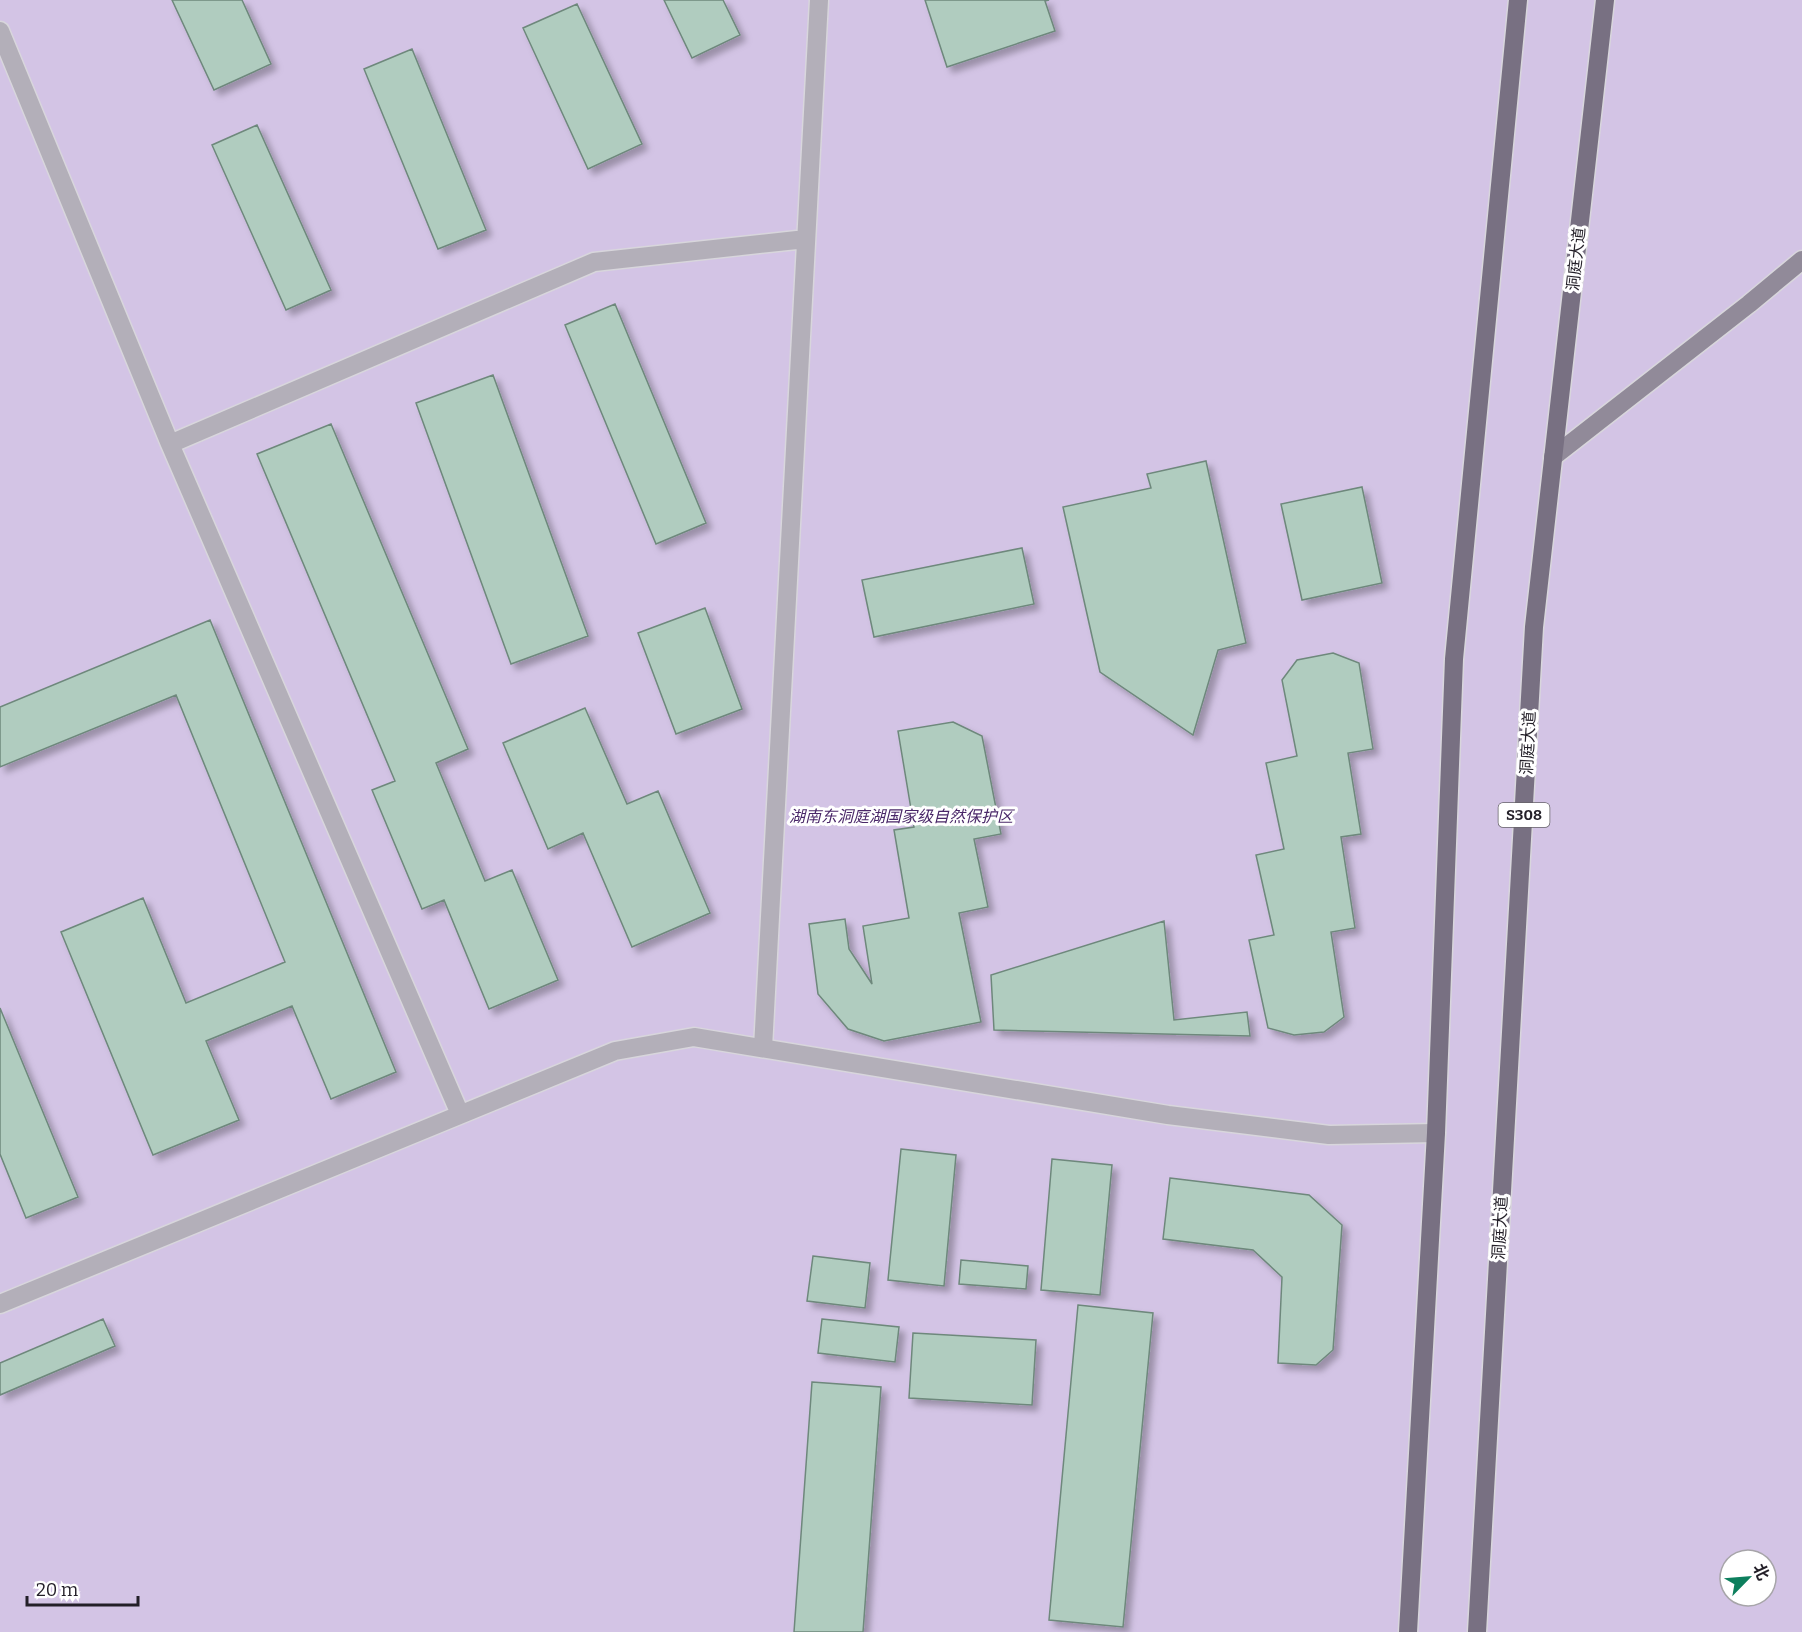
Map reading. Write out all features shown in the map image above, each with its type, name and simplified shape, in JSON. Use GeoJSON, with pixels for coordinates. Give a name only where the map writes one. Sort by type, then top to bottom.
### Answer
{"type":"FeatureCollection","features":[{"type":"Feature","properties":{"kind":"main road"},"geometry":{"type":"LineString","coordinates":[[1408,1632],[1436,1133],[1454,659],[1518,0]]}},
{"type":"Feature","properties":{"kind":"main road","name":"洞庭大道"},"geometry":{"type":"LineString","coordinates":[[1477,1632],[1534,627],[1605,0]]}},
{"type":"Feature","properties":{"kind":"street"},"geometry":{"type":"LineString","coordinates":[[763,1048],[819,0]]}},
{"type":"Feature","properties":{"kind":"street"},"geometry":{"type":"LineString","coordinates":[[0,31],[170,444],[460,1114]]}},
{"type":"Feature","properties":{"kind":"street"},"geometry":{"type":"LineString","coordinates":[[170,444],[594,262],[806,239]]}},
{"type":"Feature","properties":{"kind":"street"},"geometry":{"type":"LineString","coordinates":[[1553,457],[1802,260]]}},
{"type":"Feature","properties":{"kind":"street"},"geometry":{"type":"LineString","coordinates":[[0,1304],[615,1051],[694,1036],[1168,1114],[1329,1135],[1436,1133]]}},
{"type":"Feature","properties":{"kind":"green space","name":"湖南东洞庭湖国家级自然保护区"},"geometry":{"type":"Polygon","coordinates":[[[0,0],[1802,0],[1802,1632],[0,1632],[0,0]]]}},
{"type":"Feature","properties":{"kind":"building"},"geometry":{"type":"Polygon","coordinates":[[[172,0],[242,0],[271,64],[214,90],[172,0]]]}},
{"type":"Feature","properties":{"kind":"building"},"geometry":{"type":"Polygon","coordinates":[[[664,0],[723,0],[740,35],[692,58],[664,0]]]}},
{"type":"Feature","properties":{"kind":"building"},"geometry":{"type":"Polygon","coordinates":[[[925,0],[1049,0],[1045,1],[1055,31],[947,67],[925,0]]]}},
{"type":"Feature","properties":{"kind":"building"},"geometry":{"type":"Polygon","coordinates":[[[577,4],[642,144],[588,169],[523,28],[577,4]]]}},
{"type":"Feature","properties":{"kind":"building"},"geometry":{"type":"Polygon","coordinates":[[[412,49],[486,230],[438,249],[364,69],[412,49]]]}},
{"type":"Feature","properties":{"kind":"building"},"geometry":{"type":"Polygon","coordinates":[[[257,125],[331,290],[286,310],[212,145],[257,125]]]}},
{"type":"Feature","properties":{"kind":"building"},"geometry":{"type":"Polygon","coordinates":[[[615,304],[706,523],[656,544],[565,325],[615,304]]]}},
{"type":"Feature","properties":{"kind":"building"},"geometry":{"type":"Polygon","coordinates":[[[493,375],[588,636],[511,664],[416,403],[493,375]]]}},
{"type":"Feature","properties":{"kind":"building"},"geometry":{"type":"Polygon","coordinates":[[[331,424],[468,749],[436,763],[485,881],[512,870],[558,980],[489,1009],[444,900],[422,909],[372,790],[395,781],[257,454],[331,424]]]}},
{"type":"Feature","properties":{"kind":"building"},"geometry":{"type":"Polygon","coordinates":[[[1206,461],[1246,643],[1218,650],[1193,735],[1100,672],[1063,507],[1151,488],[1147,474],[1206,461]]]}},
{"type":"Feature","properties":{"kind":"building"},"geometry":{"type":"Polygon","coordinates":[[[1362,487],[1382,583],[1302,600],[1281,504],[1362,487]]]}},
{"type":"Feature","properties":{"kind":"building"},"geometry":{"type":"Polygon","coordinates":[[[1022,548],[1034,604],[874,637],[862,580],[1022,548]]]}},
{"type":"Feature","properties":{"kind":"building"},"geometry":{"type":"Polygon","coordinates":[[[705,608],[742,709],[676,734],[638,633],[705,608]]]}},
{"type":"Feature","properties":{"kind":"building"},"geometry":{"type":"Polygon","coordinates":[[[210,620],[396,1072],[331,1099],[292,1006],[206,1041],[239,1120],[153,1155],[61,932],[143,898],[186,1003],[285,962],[176,695],[0,767],[0,707],[210,620]]]}},
{"type":"Feature","properties":{"kind":"building"},"geometry":{"type":"Polygon","coordinates":[[[1333,653],[1359,663],[1373,749],[1348,753],[1361,834],[1341,837],[1355,928],[1331,932],[1344,1017],[1324,1032],[1294,1035],[1268,1028],[1249,940],[1274,935],[1256,855],[1284,849],[1266,763],[1297,756],[1282,680],[1297,660],[1333,653]]]}},
{"type":"Feature","properties":{"kind":"building"},"geometry":{"type":"Polygon","coordinates":[[[585,708],[627,804],[658,791],[710,913],[632,947],[583,833],[548,849],[503,743],[585,708]]]}},
{"type":"Feature","properties":{"kind":"building"},"geometry":{"type":"Polygon","coordinates":[[[953,722],[982,736],[1001,834],[974,839],[988,907],[959,913],[981,1022],[884,1041],[848,1029],[818,994],[809,924],[845,919],[849,949],[872,984],[863,926],[909,918],[894,830],[914,827],[898,731],[953,722]]]}},
{"type":"Feature","properties":{"kind":"building"},"geometry":{"type":"Polygon","coordinates":[[[1164,921],[1174,1020],[1247,1012],[1250,1036],[994,1030],[991,975],[1164,921]]]}},
{"type":"Feature","properties":{"kind":"building"},"geometry":{"type":"Polygon","coordinates":[[[0,1008],[78,1197],[26,1218],[0,1154],[0,1008]]]}},
{"type":"Feature","properties":{"kind":"building"},"geometry":{"type":"Polygon","coordinates":[[[901,1149],[956,1155],[944,1286],[888,1280],[901,1149]]]}},
{"type":"Feature","properties":{"kind":"building"},"geometry":{"type":"Polygon","coordinates":[[[1052,1159],[1112,1165],[1100,1295],[1041,1290],[1052,1159]]]}},
{"type":"Feature","properties":{"kind":"building"},"geometry":{"type":"Polygon","coordinates":[[[1170,1178],[1309,1195],[1342,1225],[1333,1350],[1316,1365],[1278,1363],[1282,1277],[1253,1250],[1163,1239],[1170,1178]]]}},
{"type":"Feature","properties":{"kind":"building"},"geometry":{"type":"Polygon","coordinates":[[[813,1256],[870,1263],[865,1308],[807,1301],[813,1256]]]}},
{"type":"Feature","properties":{"kind":"building"},"geometry":{"type":"Polygon","coordinates":[[[961,1260],[1028,1266],[1026,1289],[959,1284],[961,1260]]]}},
{"type":"Feature","properties":{"kind":"building"},"geometry":{"type":"Polygon","coordinates":[[[1078,1305],[1153,1313],[1123,1627],[1049,1620],[1078,1305]]]}},
{"type":"Feature","properties":{"kind":"building"},"geometry":{"type":"Polygon","coordinates":[[[103,1319],[115,1346],[0,1395],[0,1363],[103,1319]]]}},
{"type":"Feature","properties":{"kind":"building"},"geometry":{"type":"Polygon","coordinates":[[[822,1319],[899,1327],[895,1362],[818,1353],[822,1319]]]}},
{"type":"Feature","properties":{"kind":"building"},"geometry":{"type":"Polygon","coordinates":[[[913,1333],[1036,1340],[1032,1405],[909,1398],[913,1333]]]}},
{"type":"Feature","properties":{"kind":"building"},"geometry":{"type":"Polygon","coordinates":[[[812,1382],[881,1387],[863,1632],[794,1632],[812,1382]]]}}]}
